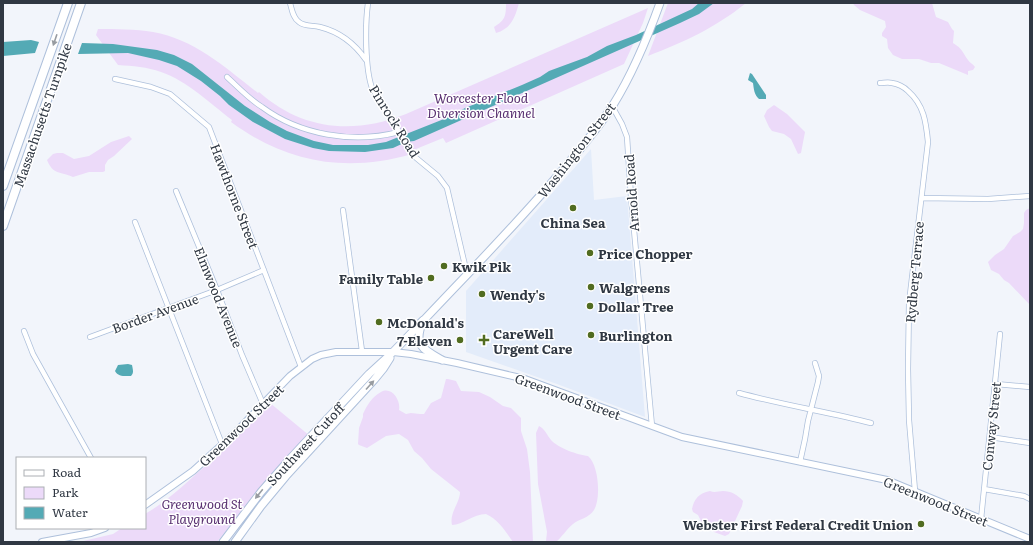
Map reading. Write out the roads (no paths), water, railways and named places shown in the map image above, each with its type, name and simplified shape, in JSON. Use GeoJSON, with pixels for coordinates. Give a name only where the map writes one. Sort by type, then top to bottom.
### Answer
{"type":"FeatureCollection","features":[{"type":"Feature","properties":{"kind":"highway","name":"Massachusetts Turnpike"},"geometry":{"type":"LineString","coordinates":[[3,186],[68,3]]}},
{"type":"Feature","properties":{"kind":"highway","name":"Massachusetts Turnpike"},"geometry":{"type":"LineString","coordinates":[[3,226],[81,3]]}},
{"type":"Feature","properties":{"kind":"main road","name":"Washington Street"},"geometry":{"type":"LineString","coordinates":[[530,208],[587,140],[612,106],[644,45],[660,3]]}},
{"type":"Feature","properties":{"kind":"main road","name":"Southwest Cutoff"},"geometry":{"type":"LineString","coordinates":[[224,542],[261,492],[289,460],[369,374],[393,352],[530,208]]}},
{"type":"Feature","properties":{"kind":"main road"},"geometry":{"type":"LineString","coordinates":[[421,323],[418,332],[420,343],[424,349],[442,360]]}},
{"type":"Feature","properties":{"kind":"main road","name":"Greenwood Street"},"geometry":{"type":"LineString","coordinates":[[146,504],[193,471],[301,366],[312,359],[336,352],[393,352],[442,360],[529,380],[689,439],[876,478],[915,491],[1030,538]]}},
{"type":"Feature","properties":{"kind":"main road","name":"Southwest Cutoff"},"geometry":{"type":"LineString","coordinates":[[235,542],[274,490],[374,380],[383,369],[393,352]]}},
{"type":"Feature","properties":{"kind":"main road"},"geometry":{"type":"LineString","coordinates":[[42,542],[91,533],[103,529]]}},
{"type":"Feature","properties":{"kind":"street"},"geometry":{"type":"LineString","coordinates":[[290,3],[295,18],[300,23],[323,28],[342,36],[355,46],[367,62]]}},
{"type":"Feature","properties":{"kind":"street","name":"Pinrock Road"},"geometry":{"type":"LineString","coordinates":[[368,3],[367,62],[372,88],[415,157],[438,176],[447,188],[467,274]]}},
{"type":"Feature","properties":{"kind":"street"},"geometry":{"type":"LineString","coordinates":[[226,78],[262,108],[288,122],[325,135],[359,138],[400,133]]}},
{"type":"Feature","properties":{"kind":"street","name":"Hawthorne Street"},"geometry":{"type":"LineString","coordinates":[[115,79],[151,87],[170,94],[207,125],[212,133],[214,142],[301,366]]}},
{"type":"Feature","properties":{"kind":"street","name":"Rydberg Terrace"},"geometry":{"type":"LineString","coordinates":[[880,83],[892,83],[903,86],[913,95],[920,105],[926,121],[928,142],[909,303],[909,420],[915,491]]}},
{"type":"Feature","properties":{"kind":"street","name":"Arnold Road"},"geometry":{"type":"LineString","coordinates":[[612,106],[627,137],[631,199],[652,426]]}},
{"type":"Feature","properties":{"kind":"street","name":"Elmwood Avenue"},"geometry":{"type":"LineString","coordinates":[[176,191],[263,404]]}},
{"type":"Feature","properties":{"kind":"street"},"geometry":{"type":"LineString","coordinates":[[922,198],[988,200],[1030,196]]}},
{"type":"Feature","properties":{"kind":"street"},"geometry":{"type":"LineString","coordinates":[[343,210],[362,352]]}},
{"type":"Feature","properties":{"kind":"street"},"geometry":{"type":"LineString","coordinates":[[135,222],[222,444]]}},
{"type":"Feature","properties":{"kind":"street","name":"Border Avenue"},"geometry":{"type":"LineString","coordinates":[[90,337],[217,290],[264,270]]}},
{"type":"Feature","properties":{"kind":"street"},"geometry":{"type":"LineString","coordinates":[[24,331],[33,354],[90,457]]}},
{"type":"Feature","properties":{"kind":"street","name":"Conway Street"},"geometry":{"type":"LineString","coordinates":[[981,518],[1000,334]]}},
{"type":"Feature","properties":{"kind":"street"},"geometry":{"type":"LineString","coordinates":[[800,462],[819,376],[815,363]]}},
{"type":"Feature","properties":{"kind":"street"},"geometry":{"type":"LineString","coordinates":[[996,384],[1030,387]]}},
{"type":"Feature","properties":{"kind":"street"},"geometry":{"type":"LineString","coordinates":[[739,393],[811,410],[838,414],[871,423]]}},
{"type":"Feature","properties":{"kind":"street"},"geometry":{"type":"LineString","coordinates":[[990,437],[1030,442]]}},
{"type":"Feature","properties":{"kind":"street"},"geometry":{"type":"LineString","coordinates":[[984,489],[1017,494],[1030,499]]}},
{"type":"Feature","properties":{"kind":"water"},"geometry":{"type":"Polygon","coordinates":[[[699,3],[714,3],[699,14],[680,23],[414,141],[406,142],[393,148],[365,152],[329,151],[313,148],[285,139],[253,122],[229,105],[201,81],[177,66],[128,53],[78,54],[82,43],[113,44],[157,50],[174,55],[192,64],[245,106],[287,131],[314,141],[333,145],[368,145],[386,142],[449,117],[465,108],[540,77],[549,71],[587,57],[607,46],[636,35],[692,9],[699,3]]]}},
{"type":"Feature","properties":{"kind":"water"},"geometry":{"type":"Polygon","coordinates":[[[31,40],[39,42],[35,53],[3,56],[3,42],[31,40]]]}},
{"type":"Feature","properties":{"kind":"water"},"geometry":{"type":"Polygon","coordinates":[[[750,73],[766,95],[766,99],[759,99],[754,92],[753,83],[748,80],[750,73]]]}},
{"type":"Feature","properties":{"kind":"water"},"geometry":{"type":"Polygon","coordinates":[[[118,365],[132,365],[133,373],[131,376],[124,376],[116,373],[115,371],[118,365]]]}},
{"type":"Feature","properties":{"kind":"place","name":"China Sea"},"geometry":{"type":"Point","coordinates":[573,208]}},
{"type":"Feature","properties":{"kind":"place","name":"Price Chopper"},"geometry":{"type":"Point","coordinates":[590,253]}},
{"type":"Feature","properties":{"kind":"place","name":"Kwik Pik"},"geometry":{"type":"Point","coordinates":[444,266]}},
{"type":"Feature","properties":{"kind":"place","name":"Family Table"},"geometry":{"type":"Point","coordinates":[431,278]}},
{"type":"Feature","properties":{"kind":"place","name":"Walgreens"},"geometry":{"type":"Point","coordinates":[591,287]}},
{"type":"Feature","properties":{"kind":"place","name":"Wendy's"},"geometry":{"type":"Point","coordinates":[482,294]}},
{"type":"Feature","properties":{"kind":"place","name":"Dollar Tree"},"geometry":{"type":"Point","coordinates":[590,306]}},
{"type":"Feature","properties":{"kind":"place","name":"McDonald's"},"geometry":{"type":"Point","coordinates":[379,322]}},
{"type":"Feature","properties":{"kind":"place","name":"Burlington"},"geometry":{"type":"Point","coordinates":[591,335]}},
{"type":"Feature","properties":{"kind":"place","name":"7-Eleven"},"geometry":{"type":"Point","coordinates":[460,340]}},
{"type":"Feature","properties":{"kind":"place","name":"CareWell Urgent Care"},"geometry":{"type":"Point","coordinates":[484,340]}},
{"type":"Feature","properties":{"kind":"place","name":"Webster First Federal Credit Union"},"geometry":{"type":"Point","coordinates":[921,524]}},
{"type":"Feature","properties":{"kind":"park label","name":"Worcester Flood Diversion Channel"},"geometry":{"type":"Point","coordinates":[481,104]}},
{"type":"Feature","properties":{"kind":"park label","name":"Greenwood St Playground"},"geometry":{"type":"Point","coordinates":[202,510]}}]}
